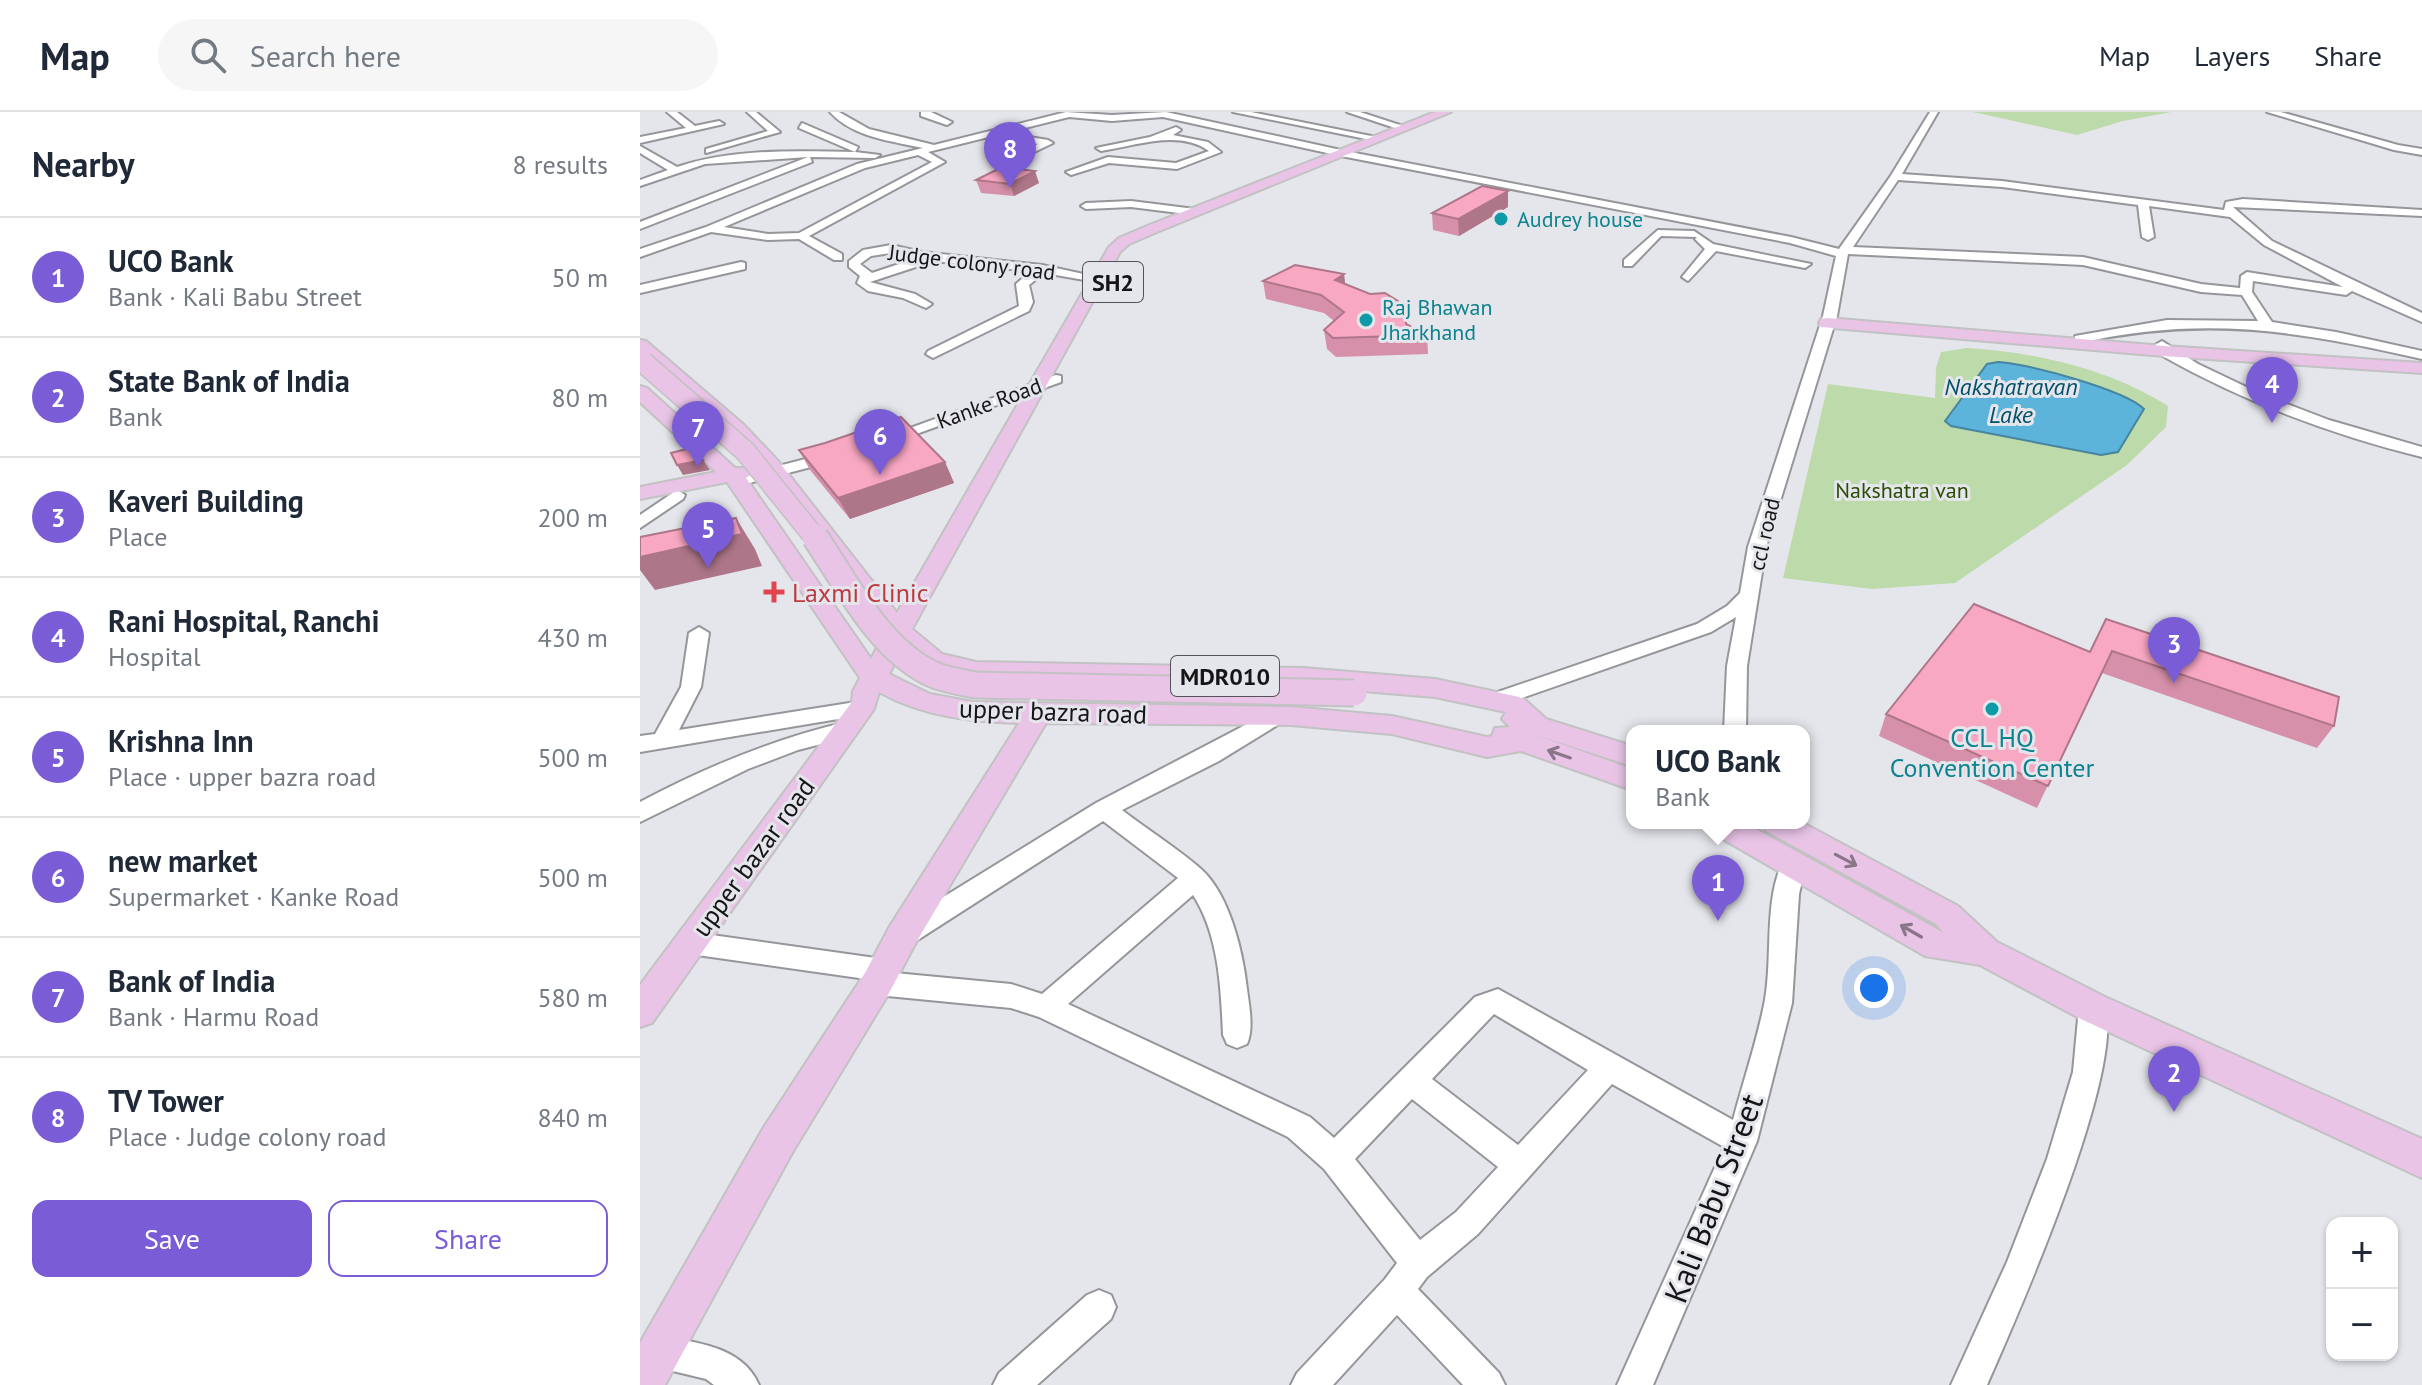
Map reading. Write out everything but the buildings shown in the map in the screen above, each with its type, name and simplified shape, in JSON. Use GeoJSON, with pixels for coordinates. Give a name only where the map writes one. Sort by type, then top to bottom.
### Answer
{"type":"FeatureCollection","features":[{"type":"Feature","properties":{"kind":"main road","name":"SH2"},"geometry":{"type":"LineString","coordinates":[[905,638],[1050,375],[1137,247],[1376,138],[1445,112]]}},
{"type":"Feature","properties":{"kind":"main road","name":"SH2"},"geometry":{"type":"LineString","coordinates":[[1050,375],[1107,258],[1124,241],[1347,153],[1463,112]]}},
{"type":"Feature","properties":{"kind":"main road"},"geometry":{"type":"LineString","coordinates":[[1828,320],[2163,348]]}},
{"type":"Feature","properties":{"kind":"main road"},"geometry":{"type":"LineString","coordinates":[[1828,320],[2422,366]]}},
{"type":"Feature","properties":{"kind":"main road","name":"upper bazra road"},"geometry":{"type":"LineString","coordinates":[[640,345],[737,429],[775,469],[905,638],[934,661],[976,670],[1303,677],[1435,688],[1515,705],[1529,732],[1487,747],[1392,725],[1276,716],[1038,714],[944,708],[913,698],[867,700],[848,648],[784,545],[735,478],[640,392]]}},
{"type":"Feature","properties":{"kind":"main road"},"geometry":{"type":"LineString","coordinates":[[640,359],[745,451],[803,520],[885,638],[911,662],[933,675],[975,685],[1351,700],[1404,712],[1529,732],[1626,755]]}},
{"type":"Feature","properties":{"kind":"main road"},"geometry":{"type":"LineString","coordinates":[[640,374],[730,455],[790,530],[875,654],[898,674],[919,685],[949,694],[986,698],[1351,700]]}},
{"type":"Feature","properties":{"kind":"main road"},"geometry":{"type":"LineString","coordinates":[[640,502],[775,469]]}},
{"type":"Feature","properties":{"kind":"main road"},"geometry":{"type":"LineString","coordinates":[[640,493],[735,478]]}},
{"type":"Feature","properties":{"kind":"main road","name":"upper bazar road"},"geometry":{"type":"LineString","coordinates":[[640,1012],[867,700],[905,638]]}},
{"type":"Feature","properties":{"kind":"main road"},"geometry":{"type":"LineString","coordinates":[[641,1385],[778,1140],[1038,714]]}},
{"type":"Feature","properties":{"kind":"main road"},"geometry":{"type":"LineString","coordinates":[[1529,732],[1626,777]]}},
{"type":"Feature","properties":{"kind":"main road"},"geometry":{"type":"LineString","coordinates":[[1733,829],[1937,946],[1985,952]]}},
{"type":"Feature","properties":{"kind":"main road"},"geometry":{"type":"LineString","coordinates":[[1788,829],[1947,915],[1985,952],[2093,1008],[2422,1159]]}},
{"type":"Feature","properties":{"kind":"street"},"geometry":{"type":"LineString","coordinates":[[671,112],[693,129]]}},
{"type":"Feature","properties":{"kind":"street"},"geometry":{"type":"LineString","coordinates":[[704,161],[703,156],[708,152],[775,132],[751,112]]}},
{"type":"Feature","properties":{"kind":"street"},"geometry":{"type":"LineString","coordinates":[[792,112],[805,119]]}},
{"type":"Feature","properties":{"kind":"street"},"geometry":{"type":"LineString","coordinates":[[927,112],[924,114],[947,122]]}},
{"type":"Feature","properties":{"kind":"street"},"geometry":{"type":"LineString","coordinates":[[992,134],[1033,112]]}},
{"type":"Feature","properties":{"kind":"street"},"geometry":{"type":"LineString","coordinates":[[1237,112],[1376,138]]}},
{"type":"Feature","properties":{"kind":"street"},"geometry":{"type":"LineString","coordinates":[[1351,112],[1404,128]]}},
{"type":"Feature","properties":{"kind":"street"},"geometry":{"type":"LineString","coordinates":[[1843,252],[1895,177],[1934,112]]}},
{"type":"Feature","properties":{"kind":"street"},"geometry":{"type":"LineString","coordinates":[[2271,112],[2397,148],[2422,152]]}},
{"type":"Feature","properties":{"kind":"street"},"geometry":{"type":"LineString","coordinates":[[640,253],[710,229],[861,166],[1073,113],[1160,113],[1843,252],[2083,261],[2201,288],[2246,292]]}},
{"type":"Feature","properties":{"kind":"street"},"geometry":{"type":"LineString","coordinates":[[875,155],[843,146],[802,126],[836,115],[884,136],[937,148]]}},
{"type":"Feature","properties":{"kind":"street"},"geometry":{"type":"LineString","coordinates":[[1101,148],[1165,136],[1194,120]]}},
{"type":"Feature","properties":{"kind":"street"},"geometry":{"type":"LineString","coordinates":[[640,140],[719,124]]}},
{"type":"Feature","properties":{"kind":"street"},"geometry":{"type":"LineString","coordinates":[[648,126],[664,135]]}},
{"type":"Feature","properties":{"kind":"street"},"geometry":{"type":"LineString","coordinates":[[992,134],[1047,142],[1004,163],[1005,168]]}},
{"type":"Feature","properties":{"kind":"street"},"geometry":{"type":"LineString","coordinates":[[1071,172],[1108,160],[1177,166],[1216,152],[1210,145],[1165,136]]}},
{"type":"Feature","properties":{"kind":"street"},"geometry":{"type":"LineString","coordinates":[[640,149],[670,172]]}},
{"type":"Feature","properties":{"kind":"street"},"geometry":{"type":"LineString","coordinates":[[710,229],[768,237],[801,236],[940,162],[920,152]]}},
{"type":"Feature","properties":{"kind":"street"},"geometry":{"type":"LineString","coordinates":[[640,226],[825,154]]}},
{"type":"Feature","properties":{"kind":"street"},"geometry":{"type":"LineString","coordinates":[[640,181],[704,161],[825,154],[904,155]]}},
{"type":"Feature","properties":{"kind":"street"},"geometry":{"type":"LineString","coordinates":[[1895,177],[2002,184],[2233,214]]}},
{"type":"Feature","properties":{"kind":"street"},"geometry":{"type":"LineString","coordinates":[[2422,213],[2243,202],[2228,207],[2268,243],[2422,318]]}},
{"type":"Feature","properties":{"kind":"street"},"geometry":{"type":"LineString","coordinates":[[1086,206],[1131,204],[1195,212]]}},
{"type":"Feature","properties":{"kind":"street"},"geometry":{"type":"LineString","coordinates":[[2143,204],[2148,237]]}},
{"type":"Feature","properties":{"kind":"street"},"geometry":{"type":"LineString","coordinates":[[1716,225],[1700,240],[1713,247],[1805,264]]}},
{"type":"Feature","properties":{"kind":"street"},"geometry":{"type":"LineString","coordinates":[[1628,263],[1658,233],[1671,231],[1703,236]]}},
{"type":"Feature","properties":{"kind":"street"},"geometry":{"type":"LineString","coordinates":[[801,236],[838,257]]}},
{"type":"Feature","properties":{"kind":"street"},"geometry":{"type":"LineString","coordinates":[[1688,277],[1713,247]]}},
{"type":"Feature","properties":{"kind":"street","name":"Judge colony road"},"geometry":{"type":"LineString","coordinates":[[926,304],[904,294],[882,293],[866,285],[867,275],[852,266],[867,253],[891,249],[931,258],[1042,269],[1096,278]]}},
{"type":"Feature","properties":{"kind":"street","name":"ccl road"},"geometry":{"type":"LineString","coordinates":[[1496,700],[1704,628],[1734,610],[1751,592],[1757,547],[1828,320],[1843,252]]}},
{"type":"Feature","properties":{"kind":"street"},"geometry":{"type":"LineString","coordinates":[[865,279],[931,258]]}},
{"type":"Feature","properties":{"kind":"street"},"geometry":{"type":"LineString","coordinates":[[640,289],[741,266]]}},
{"type":"Feature","properties":{"kind":"street"},"geometry":{"type":"LineString","coordinates":[[933,354],[1024,308],[1027,302],[1022,284],[1042,269]]}},
{"type":"Feature","properties":{"kind":"street"},"geometry":{"type":"LineString","coordinates":[[2267,325],[2246,292],[2247,276],[2370,294]]}},
{"type":"Feature","properties":{"kind":"street"},"geometry":{"type":"LineString","coordinates":[[2080,339],[2116,329],[2172,321],[2267,325],[2422,355]]}},
{"type":"Feature","properties":{"kind":"street"},"geometry":{"type":"LineString","coordinates":[[2163,348],[2209,378],[2258,398],[2383,442],[2422,452]]}},
{"type":"Feature","properties":{"kind":"street","name":"Kanke Road"},"geometry":{"type":"LineString","coordinates":[[775,469],[860,444],[1050,375]]}},
{"type":"Feature","properties":{"kind":"street"},"geometry":{"type":"LineString","coordinates":[[640,523],[677,495]]}},
{"type":"Feature","properties":{"kind":"street"},"geometry":{"type":"LineString","coordinates":[[1735,725],[1737,666],[1751,592]]}},
{"type":"Feature","properties":{"kind":"street"},"geometry":{"type":"LineString","coordinates":[[663,739],[691,687],[699,633]]}},
{"type":"Feature","properties":{"kind":"street"},"geometry":{"type":"LineString","coordinates":[[640,744],[867,700]]}},
{"type":"Feature","properties":{"kind":"street"},"geometry":{"type":"LineString","coordinates":[[640,813],[748,757],[794,741],[867,700]]}},
{"type":"Feature","properties":{"kind":"street"},"geometry":{"type":"LineString","coordinates":[[902,936],[1104,809],[1211,755],[1276,716]]}},
{"type":"Feature","properties":{"kind":"street"},"geometry":{"type":"LineString","coordinates":[[1104,809],[1195,878],[1213,906],[1235,979],[1237,1035]]}},
{"type":"Feature","properties":{"kind":"street","name":"Kali Babu Street"},"geometry":{"type":"LineString","coordinates":[[1635,1385],[1742,1141],[1778,1003],[1787,894],[1794,864]]}},
{"type":"Feature","properties":{"kind":"street"},"geometry":{"type":"LineString","coordinates":[[1046,1007],[1195,878]]}},
{"type":"Feature","properties":{"kind":"street"},"geometry":{"type":"LineString","coordinates":[[690,943],[880,977],[1011,996],[1046,1007],[1287,1119],[1335,1158],[1405,1245],[1406,1278],[1487,1385]]}},
{"type":"Feature","properties":{"kind":"street"},"geometry":{"type":"LineString","coordinates":[[1335,1158],[1485,1005],[1498,1001],[1742,1141]]}},
{"type":"Feature","properties":{"kind":"street"},"geometry":{"type":"LineString","coordinates":[[1969,1385],[2014,1286],[2066,1141],[2086,1078],[2093,1008]]}},
{"type":"Feature","properties":{"kind":"street"},"geometry":{"type":"LineString","coordinates":[[1309,1385],[1406,1278],[1467,1223],[1609,1067]]}},
{"type":"Feature","properties":{"kind":"street"},"geometry":{"type":"LineString","coordinates":[[1410,1080],[1520,1165]]}},
{"type":"Feature","properties":{"kind":"street"},"geometry":{"type":"LineString","coordinates":[[1011,1385],[1099,1307]]}},
{"type":"Feature","properties":{"kind":"street"},"geometry":{"type":"LineString","coordinates":[[660,1353],[714,1363],[741,1385]]}},
{"type":"Feature","properties":{"kind":"green space"},"geometry":{"type":"Polygon","coordinates":[[[1973,112],[2171,112],[2123,121],[2077,135],[1973,112]]]}},
{"type":"Feature","properties":{"kind":"green space","name":"Nakshatra van"},"geometry":{"type":"Polygon","coordinates":[[[1967,348],[2045,358],[2097,372],[2168,406],[2166,427],[2127,465],[1955,583],[1872,589],[1783,578],[1828,384],[1935,398],[1936,368],[1941,352],[1967,348]]]}},
{"type":"Feature","properties":{"kind":"water","name":"Nakshatravan Lake"},"geometry":{"type":"Polygon","coordinates":[[[1998,362],[2074,379],[2117,394],[2144,409],[2118,452],[2101,455],[1951,426],[1945,421],[1987,364],[1998,362]]]}},
{"type":"Feature","properties":{"kind":"place","name":"TV Tower"},"geometry":{"type":"Point","coordinates":[1010,188]}},
{"type":"Feature","properties":{"kind":"place","name":"Audrey house"},"geometry":{"type":"Point","coordinates":[1501,219]}},
{"type":"Feature","properties":{"kind":"place","name":"Raj Bhawan Jharkhand"},"geometry":{"type":"Point","coordinates":[1366,320]}},
{"type":"Feature","properties":{"kind":"place","name":"Rani Hospital, Ranchi"},"geometry":{"type":"Point","coordinates":[2272,423]}},
{"type":"Feature","properties":{"kind":"place","name":"Bank of India"},"geometry":{"type":"Point","coordinates":[698,467]}},
{"type":"Feature","properties":{"kind":"place","name":"new market"},"geometry":{"type":"Point","coordinates":[880,475]}},
{"type":"Feature","properties":{"kind":"place","name":"Krishna Inn"},"geometry":{"type":"Point","coordinates":[708,568]}},
{"type":"Feature","properties":{"kind":"place","name":"Laxmi Clinic"},"geometry":{"type":"Point","coordinates":[774,592]}},
{"type":"Feature","properties":{"kind":"place","name":"Kaveri Building"},"geometry":{"type":"Point","coordinates":[2174,683]}},
{"type":"Feature","properties":{"kind":"place","name":"CCL HQ Convention Center"},"geometry":{"type":"Point","coordinates":[1992,709]}},
{"type":"Feature","properties":{"kind":"place","name":"UCO Bank"},"geometry":{"type":"Point","coordinates":[1718,921]}},
{"type":"Feature","properties":{"kind":"place","name":"State Bank of India"},"geometry":{"type":"Point","coordinates":[2174,1112]}}]}
